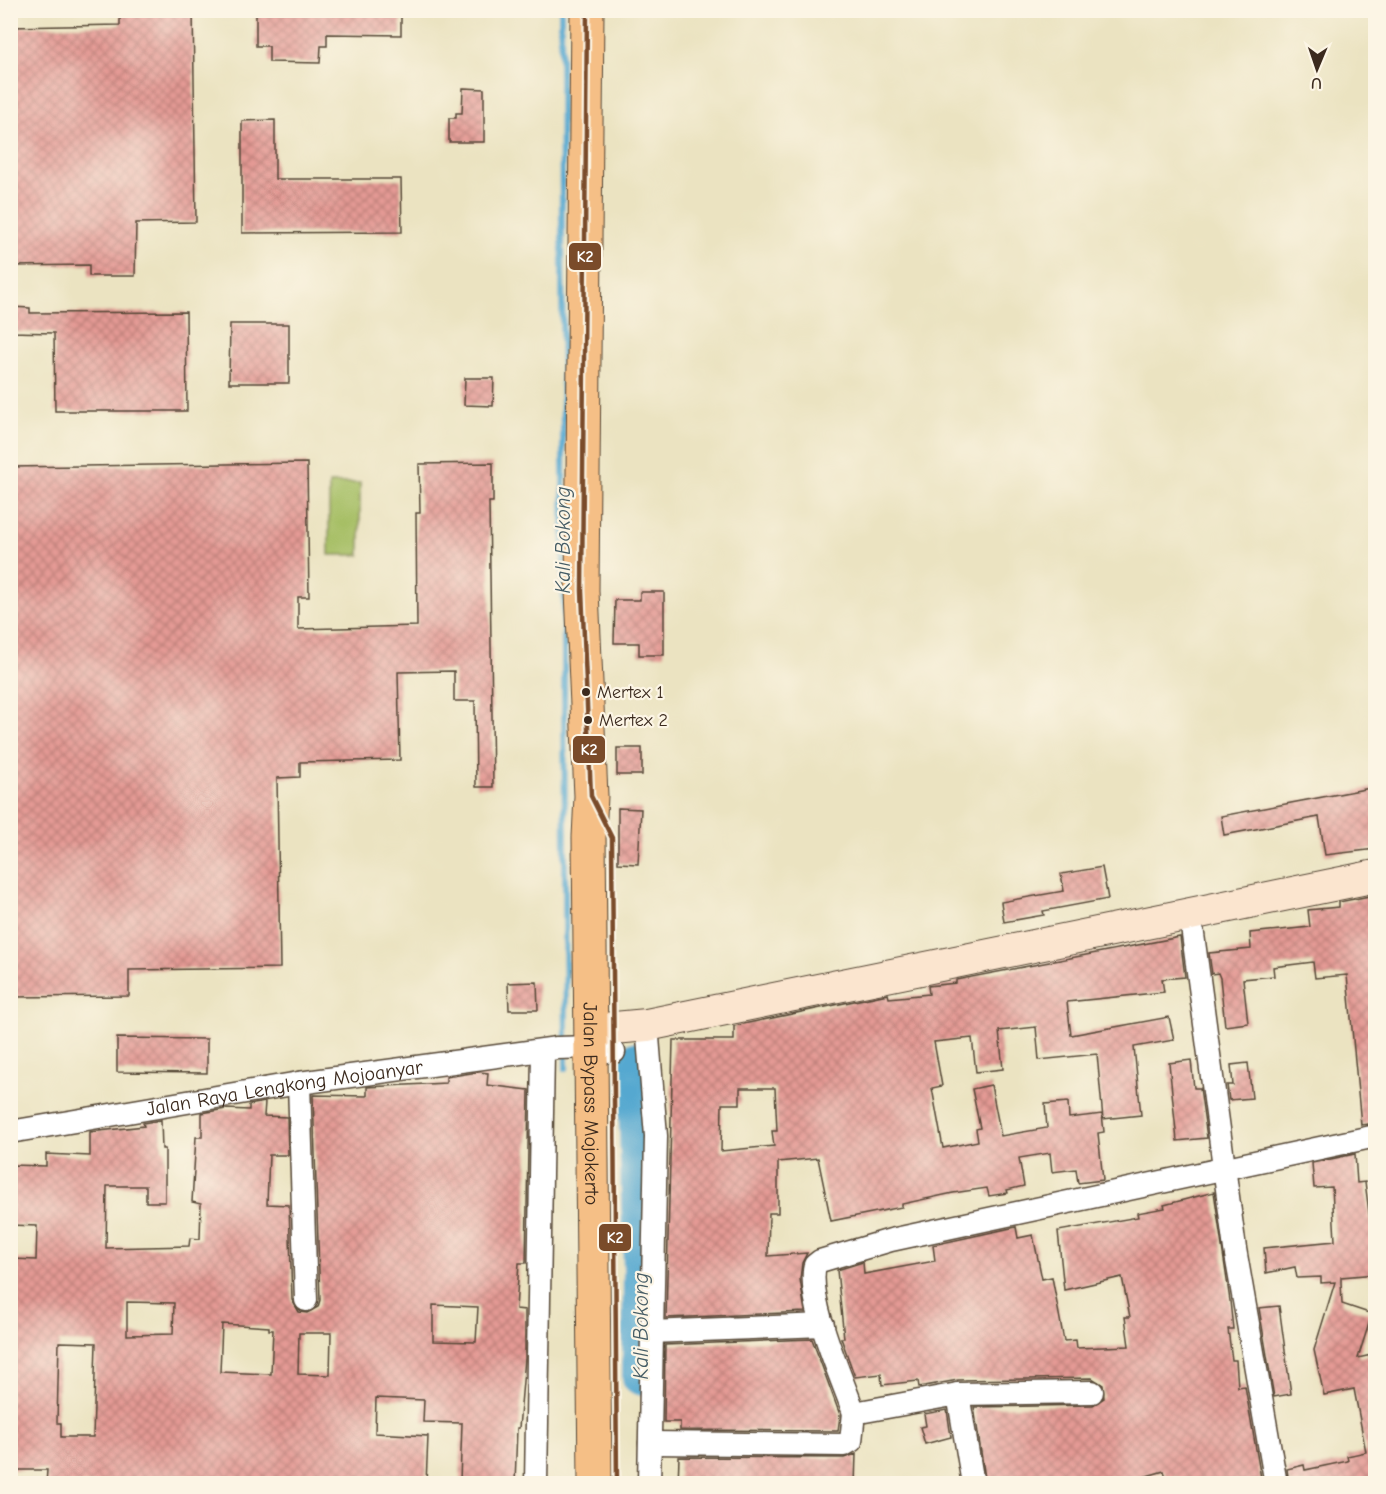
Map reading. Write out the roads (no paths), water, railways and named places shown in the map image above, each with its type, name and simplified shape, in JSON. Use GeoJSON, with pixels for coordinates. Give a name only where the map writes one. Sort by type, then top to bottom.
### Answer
{"type":"FeatureCollection","features":[{"type":"Feature","properties":{"kind":"highway","name":"Jalan Bypass Mojokerto"},"geometry":{"type":"LineString","coordinates":[[587,10],[582,591],[591,796],[589,837],[617,1484]]}},
{"type":"Feature","properties":{"kind":"highway","name":"Jalan Bypass Mojokerto"},"geometry":{"type":"LineString","coordinates":[[595,1484],[599,1040]]}},
{"type":"Feature","properties":{"kind":"main road"},"geometry":{"type":"LineString","coordinates":[[599,1040],[647,1025],[1190,912],[1376,876]]}},
{"type":"Feature","properties":{"kind":"street"},"geometry":{"type":"LineString","coordinates":[[1190,912],[1235,1249],[1276,1484]]}},
{"type":"Feature","properties":{"kind":"street"},"geometry":{"type":"LineString","coordinates":[[647,1025],[656,1136],[649,1484]]}},
{"type":"Feature","properties":{"kind":"street","name":"Jalan Raya Lengkong Mojoanyar"},"geometry":{"type":"LineString","coordinates":[[10,1132],[299,1083],[550,1049],[599,1040]]}},
{"type":"Feature","properties":{"kind":"street"},"geometry":{"type":"LineString","coordinates":[[536,1484],[550,1049]]}},
{"type":"Feature","properties":{"kind":"street"},"geometry":{"type":"LineString","coordinates":[[299,1083],[306,1300]]}},
{"type":"Feature","properties":{"kind":"street"},"geometry":{"type":"LineString","coordinates":[[650,1443],[844,1445],[851,1441],[854,1413],[823,1325],[813,1278],[815,1265],[820,1261],[891,1240],[1376,1136]]}},
{"type":"Feature","properties":{"kind":"street"},"geometry":{"type":"LineString","coordinates":[[651,1332],[823,1325]]}},
{"type":"Feature","properties":{"kind":"street"},"geometry":{"type":"LineString","coordinates":[[854,1413],[958,1394],[1092,1392]]}},
{"type":"Feature","properties":{"kind":"street"},"geometry":{"type":"LineString","coordinates":[[958,1394],[973,1484]]}},
{"type":"Feature","properties":{"kind":"waterway","name":"Kali Bokong"},"geometry":{"type":"LineString","coordinates":[[561,10],[566,1069]]}},
{"type":"Feature","properties":{"kind":"waterway","name":"Kali Bokong"},"geometry":{"type":"LineString","coordinates":[[635,1060],[641,1270],[640,1377]]}},
{"type":"Feature","properties":{"kind":"place","name":"Mertex 1"},"geometry":{"type":"Point","coordinates":[586,692]}},
{"type":"Feature","properties":{"kind":"place","name":"Mertex 2"},"geometry":{"type":"Point","coordinates":[588,720]}}]}
